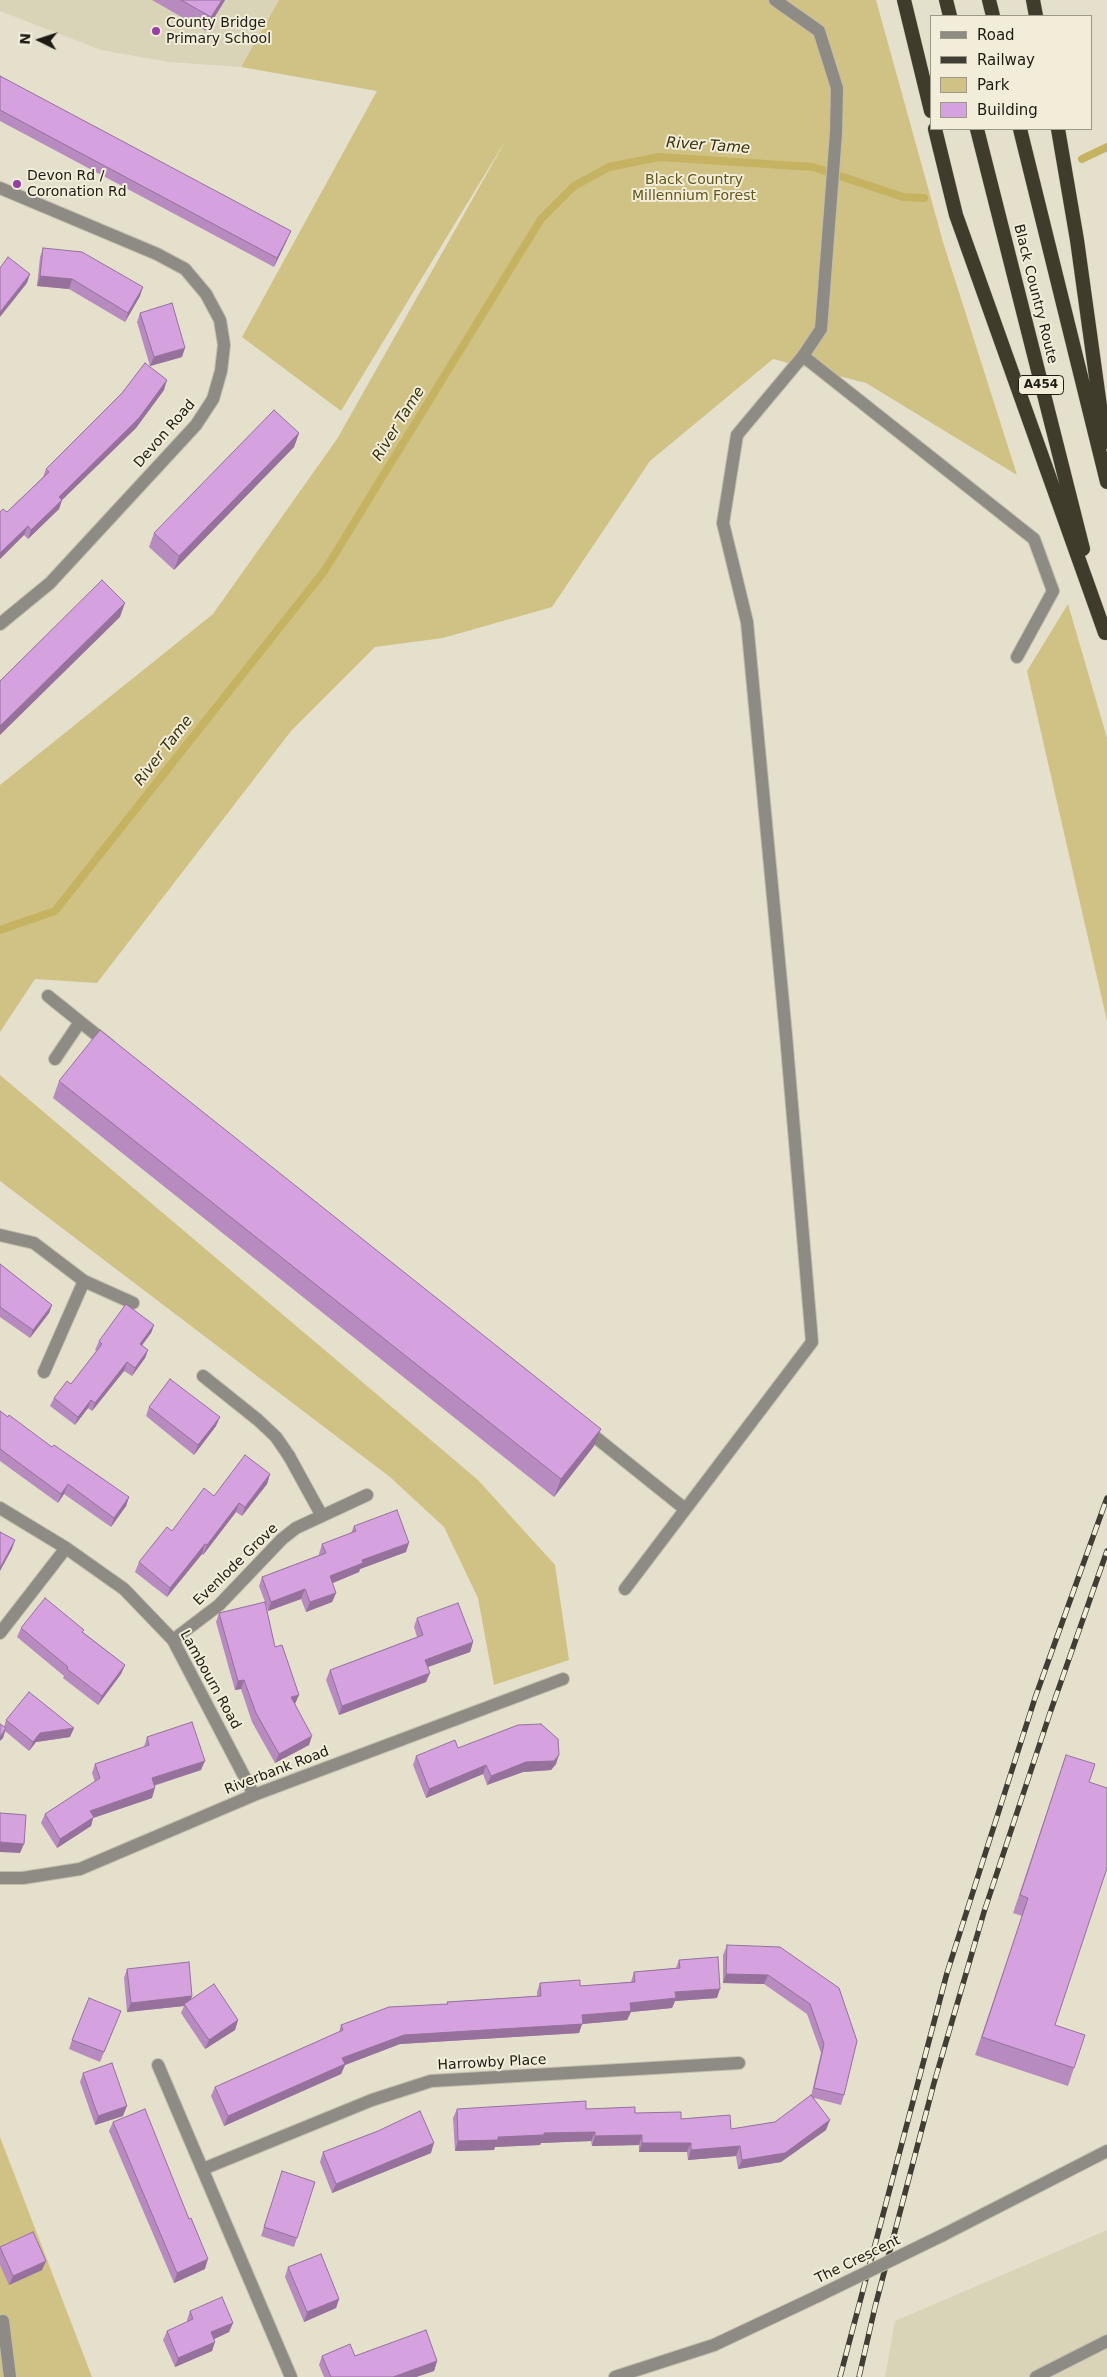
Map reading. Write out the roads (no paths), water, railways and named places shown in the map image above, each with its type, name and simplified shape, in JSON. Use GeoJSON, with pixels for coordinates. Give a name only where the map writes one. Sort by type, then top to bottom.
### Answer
{"type":"FeatureCollection","features":[{"type":"Feature","properties":{"kind":"highway"},"geometry":{"type":"LineString","coordinates":[[904,0],[930,107]]}},
{"type":"Feature","properties":{"kind":"highway"},"geometry":{"type":"LineString","coordinates":[[946,0],[950,15]]}},
{"type":"Feature","properties":{"kind":"highway"},"geometry":{"type":"LineString","coordinates":[[989,0],[993,15]]}},
{"type":"Feature","properties":{"kind":"highway"},"geometry":{"type":"LineString","coordinates":[[1033,0],[1036,15]]}},
{"type":"Feature","properties":{"kind":"highway"},"geometry":{"type":"LineString","coordinates":[[935,130],[956,214],[1106,638]]}},
{"type":"Feature","properties":{"kind":"highway","name":"Black Country Route"},"geometry":{"type":"LineString","coordinates":[[977,130],[1106,638]]}},
{"type":"Feature","properties":{"kind":"highway","name":"Black Country Route"},"geometry":{"type":"LineString","coordinates":[[1020,130],[1107,482]]}},
{"type":"Feature","properties":{"kind":"highway"},"geometry":{"type":"LineString","coordinates":[[1058,130],[1077,240],[1107,454]]}},
{"type":"Feature","properties":{"kind":"street"},"geometry":{"type":"LineString","coordinates":[[625,1589],[812,1342],[786,1035],[747,622],[723,523],[737,435],[804,356],[820,329],[831,212],[837,88],[819,31],[775,0]]}},
{"type":"Feature","properties":{"kind":"street","name":"Devon Road"},"geometry":{"type":"LineString","coordinates":[[0,188],[157,254],[185,269],[206,294],[220,320],[224,345],[221,371],[213,399],[196,425],[50,583],[0,624]]}},
{"type":"Feature","properties":{"kind":"street"},"geometry":{"type":"LineString","coordinates":[[804,356],[1034,539],[1053,591],[1017,658]]}},
{"type":"Feature","properties":{"kind":"street"},"geometry":{"type":"LineString","coordinates":[[48,996],[119,1053]]}},
{"type":"Feature","properties":{"kind":"street"},"geometry":{"type":"LineString","coordinates":[[55,1059],[80,1022]]}},
{"type":"Feature","properties":{"kind":"street"},"geometry":{"type":"LineString","coordinates":[[0,1235],[34,1243],[84,1281],[133,1303]]}},
{"type":"Feature","properties":{"kind":"street"},"geometry":{"type":"LineString","coordinates":[[44,1372],[84,1281]]}},
{"type":"Feature","properties":{"kind":"street"},"geometry":{"type":"LineString","coordinates":[[203,1376],[258,1420],[276,1437],[290,1456],[322,1516]]}},
{"type":"Feature","properties":{"kind":"street"},"geometry":{"type":"LineString","coordinates":[[577,1422],[685,1509]]}},
{"type":"Feature","properties":{"kind":"street","name":"Evenlode Grove"},"geometry":{"type":"LineString","coordinates":[[173,1640],[219,1605],[282,1539],[296,1528],[367,1495]]}},
{"type":"Feature","properties":{"kind":"street","name":"Lambourn Road"},"geometry":{"type":"LineString","coordinates":[[0,1508],[66,1548],[124,1589],[173,1640],[254,1795]]}},
{"type":"Feature","properties":{"kind":"street"},"geometry":{"type":"LineString","coordinates":[[0,1633],[66,1548]]}},
{"type":"Feature","properties":{"kind":"street","name":"Riverbank Road"},"geometry":{"type":"LineString","coordinates":[[0,1878],[23,1878],[80,1869],[254,1795],[563,1679]]}},
{"type":"Feature","properties":{"kind":"street","name":"Harrowby Place"},"geometry":{"type":"LineString","coordinates":[[203,2169],[372,2100],[431,2081],[739,2063]]}},
{"type":"Feature","properties":{"kind":"street"},"geometry":{"type":"LineString","coordinates":[[158,2065],[291,2377]]}},
{"type":"Feature","properties":{"kind":"street","name":"The Crescent"},"geometry":{"type":"LineString","coordinates":[[615,2377],[714,2345],[818,2296],[1107,2151]]}},
{"type":"Feature","properties":{"kind":"street"},"geometry":{"type":"LineString","coordinates":[[4,2321],[10,2377]]}},
{"type":"Feature","properties":{"kind":"street"},"geometry":{"type":"LineString","coordinates":[[1036,2377],[1107,2341]]}},
{"type":"Feature","properties":{"kind":"waterway","name":"River Tame"},"geometry":{"type":"LineString","coordinates":[[1082,159],[1107,147]]}},
{"type":"Feature","properties":{"kind":"waterway","name":"River Tame"},"geometry":{"type":"LineString","coordinates":[[0,930],[55,911],[325,570],[541,219],[574,186],[609,167],[659,157],[813,167],[903,197],[924,198]]}},
{"type":"Feature","properties":{"kind":"railway"},"geometry":{"type":"LineString","coordinates":[[840,2377],[947,1973],[1035,1698],[1107,1498]]}},
{"type":"Feature","properties":{"kind":"railway"},"geometry":{"type":"LineString","coordinates":[[859,2377],[875,2307],[934,2083],[984,1912],[1050,1713],[1107,1551]]}},
{"type":"Feature","properties":{"kind":"place","name":"County Bridge Primary School"},"geometry":{"type":"Point","coordinates":[156,31]}},
{"type":"Feature","properties":{"kind":"place","name":"Devon Rd / Coronation Rd"},"geometry":{"type":"Point","coordinates":[17,184]}},
{"type":"Feature","properties":{"kind":"park label","name":"Black Country Millennium Forest"},"geometry":{"type":"Point","coordinates":[694,188]}}]}
